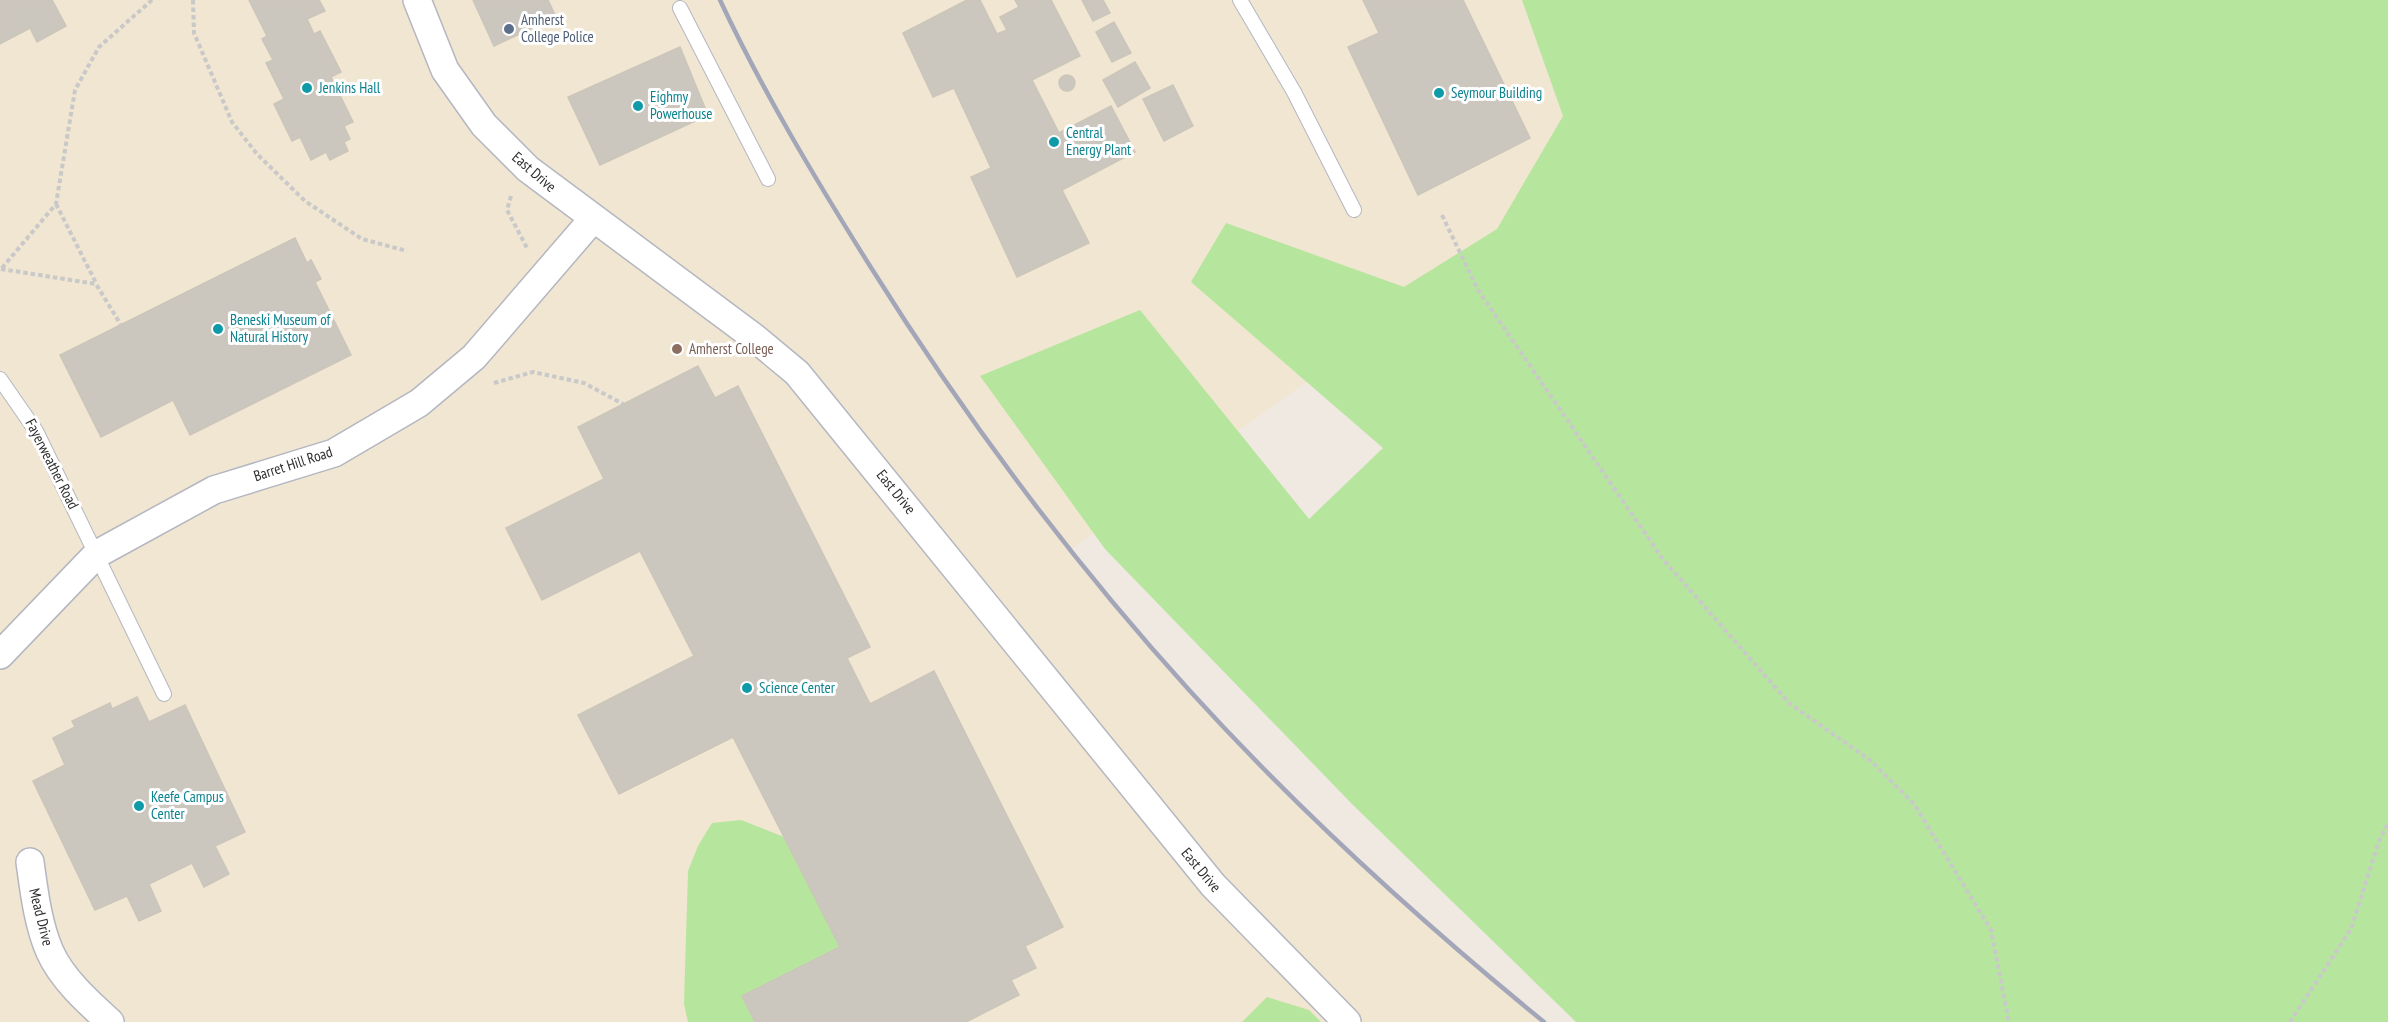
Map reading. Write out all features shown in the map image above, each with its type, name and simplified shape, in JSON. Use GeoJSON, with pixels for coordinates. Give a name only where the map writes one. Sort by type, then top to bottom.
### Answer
{"type":"FeatureCollection","features":[{"type":"Feature","properties":{"kind":"street","name":"East Drive"},"geometry":{"type":"LineString","coordinates":[[417,0],[445,70],[484,124],[528,169],[592,220],[755,338],[797,373],[1213,885],[1347,1022]]}},
{"type":"Feature","properties":{"kind":"street","name":"Barret Hill Road"},"geometry":{"type":"LineString","coordinates":[[0,656],[97,554],[214,490],[334,453],[419,403],[474,357],[592,220]]}},
{"type":"Feature","properties":{"kind":"street","name":"Mead Drive"},"geometry":{"type":"LineString","coordinates":[[30,862],[34,893],[50,952],[91,1005],[110,1022]]}},
{"type":"Feature","properties":{"kind":"lane"},"geometry":{"type":"LineString","coordinates":[[1240,0],[1294,92],[1354,210]]}},
{"type":"Feature","properties":{"kind":"lane"},"geometry":{"type":"LineString","coordinates":[[680,8],[768,179]]}},
{"type":"Feature","properties":{"kind":"lane","name":"Fayerweather Road"},"geometry":{"type":"LineString","coordinates":[[0,379],[36,431],[164,694]]}},
{"type":"Feature","properties":{"kind":"path"},"geometry":{"type":"LineString","coordinates":[[1,268],[56,204],[75,90],[99,47],[152,0]]}},
{"type":"Feature","properties":{"kind":"path"},"geometry":{"type":"LineString","coordinates":[[193,0],[194,33],[232,122],[257,154],[305,201],[362,239],[407,251]]}},
{"type":"Feature","properties":{"kind":"path"},"geometry":{"type":"LineString","coordinates":[[515,189],[507,210],[528,250]]}},
{"type":"Feature","properties":{"kind":"path"},"geometry":{"type":"LineString","coordinates":[[56,204],[96,284],[121,325]]}},
{"type":"Feature","properties":{"kind":"path"},"geometry":{"type":"LineString","coordinates":[[1442,215],[1478,290],[1662,558],[1789,703],[1871,761],[1914,804],[1992,930],[2009,1022]]}},
{"type":"Feature","properties":{"kind":"path"},"geometry":{"type":"LineString","coordinates":[[1,268],[96,284]]}},
{"type":"Feature","properties":{"kind":"path"},"geometry":{"type":"LineString","coordinates":[[484,386],[533,372],[584,383],[623,404]]}},
{"type":"Feature","properties":{"kind":"path"},"geometry":{"type":"LineString","coordinates":[[2290,1022],[2351,929],[2379,841],[2388,823]]}},
{"type":"Feature","properties":{"kind":"shaded area","name":"Amherst College"},"geometry":{"type":"Polygon","coordinates":[[[0,0],[1572,0],[1638,147],[1070,550],[1190,691],[1348,852],[1544,1022],[0,1022],[0,0]]]}},
{"type":"Feature","properties":{"kind":"green space"},"geometry":{"type":"Polygon","coordinates":[[[1522,0],[2388,0],[2388,1022],[1576,1022],[1352,804],[1105,549],[980,376],[1140,310],[1309,519],[1383,448],[1191,282],[1226,223],[1404,287],[1497,229],[1563,116],[1522,0]]]}},
{"type":"Feature","properties":{"kind":"green space"},"geometry":{"type":"Polygon","coordinates":[[[741,820],[784,837],[840,947],[742,996],[755,1022],[688,1022],[684,1004],[688,871],[698,846],[712,823],[741,820]]]}},
{"type":"Feature","properties":{"kind":"green space"},"geometry":{"type":"Polygon","coordinates":[[[1267,997],[1309,1010],[1321,1022],[1242,1022],[1267,997]]]}},
{"type":"Feature","properties":{"kind":"building"},"geometry":{"type":"Polygon","coordinates":[[[0,0],[52,0],[66,26],[37,42],[30,28],[0,44],[0,0]]]}},
{"type":"Feature","properties":{"kind":"building","name":"Jenkins Hall"},"geometry":{"type":"Polygon","coordinates":[[[249,0],[319,0],[325,11],[307,19],[314,34],[320,31],[341,72],[331,77],[353,122],[344,126],[350,139],[344,142],[348,151],[330,160],[326,152],[311,160],[300,137],[292,141],[274,104],[284,99],[266,63],[273,60],[262,39],[267,36],[249,0]]]}},
{"type":"Feature","properties":{"kind":"building","name":"Amherst College Police"},"geometry":{"type":"Polygon","coordinates":[[[473,0],[548,0],[556,17],[494,46],[473,0]]]}},
{"type":"Feature","properties":{"kind":"building","name":"Central Energy Plant"},"geometry":{"type":"Polygon","coordinates":[[[967,0],[980,0],[997,34],[1007,30],[1000,17],[1019,7],[1015,0],[1051,0],[1080,56],[1032,80],[1059,133],[1111,106],[1135,152],[1062,190],[1089,243],[1017,277],[971,177],[991,168],[954,88],[933,97],[903,33],[967,0]]]}},
{"type":"Feature","properties":{"kind":"building"},"geometry":{"type":"Polygon","coordinates":[[[1082,0],[1103,0],[1110,13],[1093,21],[1082,0]]]}},
{"type":"Feature","properties":{"kind":"building","name":"Seymour Building"},"geometry":{"type":"Polygon","coordinates":[[[1363,0],[1463,0],[1530,138],[1418,195],[1348,47],[1379,33],[1363,0]]]}},
{"type":"Feature","properties":{"kind":"building"},"geometry":{"type":"Polygon","coordinates":[[[1114,22],[1131,53],[1112,62],[1096,32],[1114,22]]]}},
{"type":"Feature","properties":{"kind":"building","name":"Eighmy Powerhouse"},"geometry":{"type":"Polygon","coordinates":[[[680,47],[708,115],[600,165],[568,97],[680,47]]]}},
{"type":"Feature","properties":{"kind":"building"},"geometry":{"type":"Polygon","coordinates":[[[1135,62],[1150,88],[1118,107],[1103,80],[1135,62]]]}},
{"type":"Feature","properties":{"kind":"building"},"geometry":{"type":"Polygon","coordinates":[[[1064,75],[1070,75],[1075,83],[1073,89],[1064,91],[1059,86],[1059,80],[1064,75]]]}},
{"type":"Feature","properties":{"kind":"building"},"geometry":{"type":"Polygon","coordinates":[[[1173,85],[1193,126],[1164,141],[1143,99],[1173,85]]]}},
{"type":"Feature","properties":{"kind":"building"},"geometry":{"type":"Polygon","coordinates":[[[295,238],[307,263],[311,260],[321,279],[315,282],[351,355],[190,435],[173,400],[101,437],[60,355],[295,238]]]}},
{"type":"Feature","properties":{"kind":"building","name":"Science Center"},"geometry":{"type":"Polygon","coordinates":[[[698,366],[715,398],[738,386],[870,647],[847,658],[870,704],[934,671],[1063,927],[1025,946],[1036,968],[1011,980],[1019,995],[966,1022],[755,1022],[742,996],[840,947],[733,737],[619,794],[578,715],[694,656],[640,551],[542,600],[506,528],[604,479],[578,427],[698,366]]]}},
{"type":"Feature","properties":{"kind":"building","name":"Keefe Campus Center"},"geometry":{"type":"Polygon","coordinates":[[[137,697],[149,722],[185,705],[245,832],[215,846],[229,874],[204,887],[192,863],[149,884],[161,911],[139,921],[127,896],[95,910],[33,781],[65,765],[53,738],[75,727],[72,721],[110,703],[112,709],[137,697]]]}},
{"type":"Feature","properties":{"kind":"railway"},"geometry":{"type":"LineString","coordinates":[[720,0],[791,135],[850,234],[906,322],[981,432],[1061,538],[1146,641],[1273,779],[1406,904],[1544,1022]]}},
{"type":"Feature","properties":{"kind":"place","name":"Amherst College Police"},"geometry":{"type":"Point","coordinates":[509,29]}},
{"type":"Feature","properties":{"kind":"place","name":"Jenkins Hall"},"geometry":{"type":"Point","coordinates":[307,88]}},
{"type":"Feature","properties":{"kind":"place","name":"Seymour Building"},"geometry":{"type":"Point","coordinates":[1439,93]}},
{"type":"Feature","properties":{"kind":"place","name":"Eighmy Powerhouse"},"geometry":{"type":"Point","coordinates":[638,106]}},
{"type":"Feature","properties":{"kind":"place","name":"Central Energy Plant"},"geometry":{"type":"Point","coordinates":[1054,142]}},
{"type":"Feature","properties":{"kind":"place","name":"Beneski Museum of Natural History"},"geometry":{"type":"Point","coordinates":[218,329]}},
{"type":"Feature","properties":{"kind":"place","name":"Amherst College"},"geometry":{"type":"Point","coordinates":[677,349]}},
{"type":"Feature","properties":{"kind":"place","name":"Science Center"},"geometry":{"type":"Point","coordinates":[747,688]}},
{"type":"Feature","properties":{"kind":"place","name":"Keefe Campus Center"},"geometry":{"type":"Point","coordinates":[139,806]}}]}
